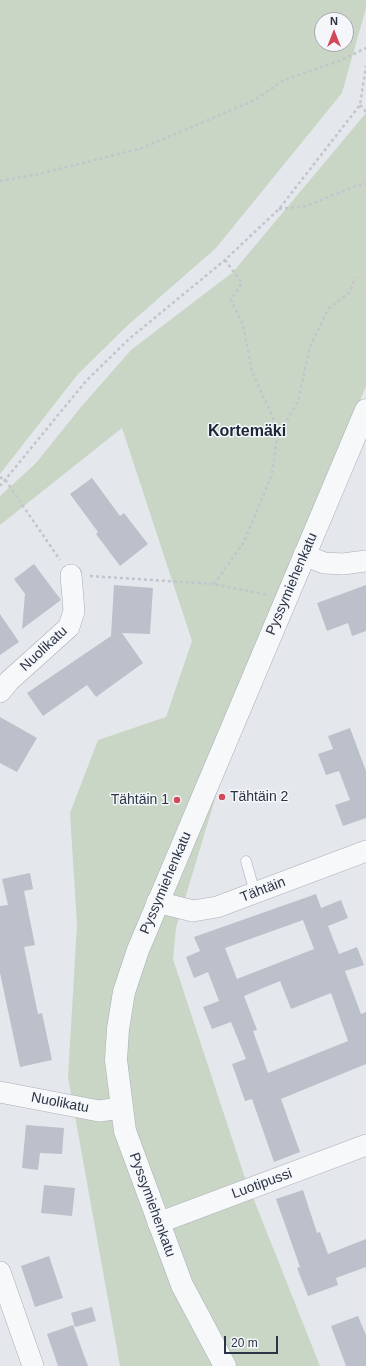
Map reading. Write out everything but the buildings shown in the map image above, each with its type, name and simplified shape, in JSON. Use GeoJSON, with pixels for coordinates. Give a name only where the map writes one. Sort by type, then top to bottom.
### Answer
{"type":"FeatureCollection","features":[{"type":"Feature","properties":{"kind":"street","name":"Pyssymiehenkatu"},"geometry":{"type":"LineString","coordinates":[[225,1366],[182,1285],[125,1130],[116,1060],[118,1029],[123,999],[138,950],[157,902],[366,410]]}},
{"type":"Feature","properties":{"kind":"street"},"geometry":{"type":"LineString","coordinates":[[304,555],[324,563],[343,564],[366,561]]}},
{"type":"Feature","properties":{"kind":"street","name":"Nuolikatu"},"geometry":{"type":"LineString","coordinates":[[0,692],[9,681],[69,627],[74,611],[71,575]]}},
{"type":"Feature","properties":{"kind":"street","name":"Tähtäin"},"geometry":{"type":"LineString","coordinates":[[157,902],[175,908],[205,910],[255,893],[366,851]]}},
{"type":"Feature","properties":{"kind":"street","name":"Nuolikatu"},"geometry":{"type":"LineString","coordinates":[[0,1092],[99,1110],[121,1108]]}},
{"type":"Feature","properties":{"kind":"street","name":"Luotipussi"},"geometry":{"type":"LineString","coordinates":[[158,1223],[366,1146]]}},
{"type":"Feature","properties":{"kind":"street"},"geometry":{"type":"LineString","coordinates":[[0,1272],[33,1366]]}},
{"type":"Feature","properties":{"kind":"lane"},"geometry":{"type":"LineString","coordinates":[[246,861],[255,893]]}},
{"type":"Feature","properties":{"kind":"path"},"geometry":{"type":"LineString","coordinates":[[0,181],[39,174],[142,148],[253,100],[284,80],[340,61],[366,48]]}},
{"type":"Feature","properties":{"kind":"path"},"geometry":{"type":"LineString","coordinates":[[0,486],[6,481],[86,381],[129,339],[225,260],[279,210],[360,105],[366,66]]}},
{"type":"Feature","properties":{"kind":"path"},"geometry":{"type":"LineString","coordinates":[[360,105],[366,112]]}},
{"type":"Feature","properties":{"kind":"path"},"geometry":{"type":"LineString","coordinates":[[279,210],[306,206],[356,186],[366,184]]}},
{"type":"Feature","properties":{"kind":"path"},"geometry":{"type":"LineString","coordinates":[[214,584],[244,542],[272,474],[277,436],[272,417],[252,372],[243,325],[232,300],[242,283],[225,260]]}},
{"type":"Feature","properties":{"kind":"path"},"geometry":{"type":"LineString","coordinates":[[277,436],[298,401],[310,347],[328,309],[350,292],[355,277]]}},
{"type":"Feature","properties":{"kind":"path"},"geometry":{"type":"LineString","coordinates":[[0,477],[6,481],[71,575],[214,584],[286,599]]}},
{"type":"Feature","properties":{"kind":"green space"},"geometry":{"type":"Polygon","coordinates":[[[0,0],[366,0],[366,8],[354,50],[354,12],[314,12],[314,52],[354,52],[342,93],[216,248],[128,325],[78,374],[0,474],[0,0]]]}},
{"type":"Feature","properties":{"kind":"green space"},"geometry":{"type":"Polygon","coordinates":[[[366,113],[366,386],[272,611],[176,928],[173,959],[244,1175],[320,1366],[120,1366],[68,1077],[77,925],[70,813],[98,740],[166,717],[192,641],[122,428],[0,525],[0,496],[36,463],[81,407],[131,350],[233,272],[366,113]]]}},
{"type":"Feature","properties":{"kind":"place","name":"Tähtäin 2"},"geometry":{"type":"Point","coordinates":[222,797]}},
{"type":"Feature","properties":{"kind":"place","name":"Tähtäin 1"},"geometry":{"type":"Point","coordinates":[177,800]}},
{"type":"Feature","properties":{"kind":"district","name":"Kortemäki"},"geometry":{"type":"Point","coordinates":[247,432]}}]}
